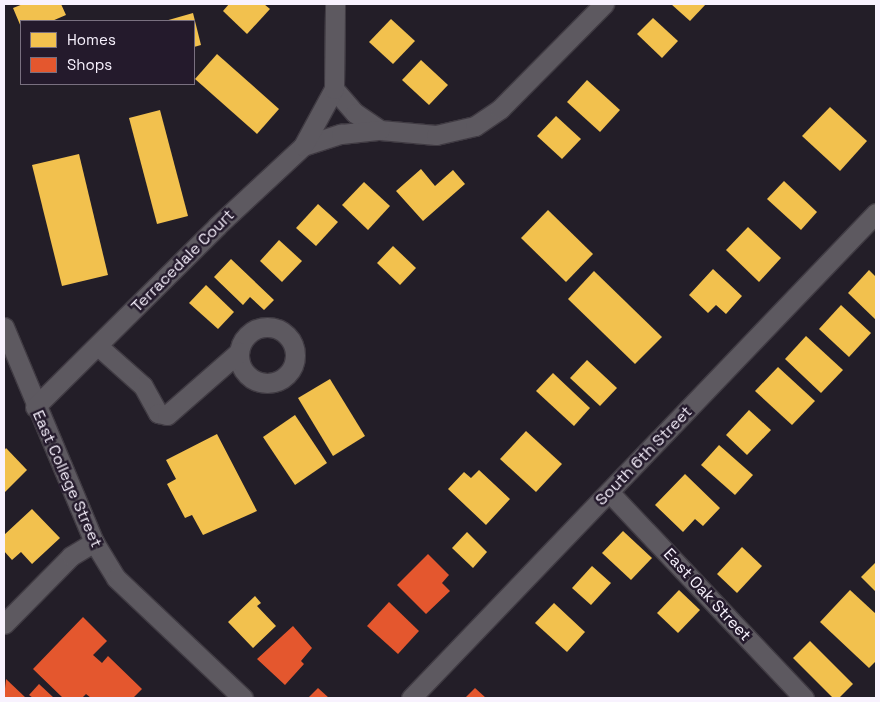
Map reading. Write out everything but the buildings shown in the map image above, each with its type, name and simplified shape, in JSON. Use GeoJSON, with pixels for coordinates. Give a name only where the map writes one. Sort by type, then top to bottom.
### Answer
{"type":"FeatureCollection","features":[{"type":"Feature","properties":{"kind":"street"},"geometry":{"type":"LineString","coordinates":[[335,4],[334,89],[355,113],[380,130]]}},
{"type":"Feature","properties":{"kind":"street"},"geometry":{"type":"LineString","coordinates":[[303,146],[341,134],[380,130],[436,135],[475,126],[500,109],[604,4]]}},
{"type":"Feature","properties":{"kind":"street","name":"Terracedale Court"},"geometry":{"type":"LineString","coordinates":[[35,407],[217,226],[303,146],[321,109],[334,89]]}},
{"type":"Feature","properties":{"kind":"street","name":"South 6th Street"},"geometry":{"type":"LineString","coordinates":[[411,698],[876,212]]}},
{"type":"Feature","properties":{"kind":"street","name":"East College Street"},"geometry":{"type":"LineString","coordinates":[[4,327],[35,407],[94,542],[116,578],[243,698]]}},
{"type":"Feature","properties":{"kind":"street"},"geometry":{"type":"LineString","coordinates":[[98,346],[143,386],[158,413],[168,415],[239,352]]}},
{"type":"Feature","properties":{"kind":"street","name":"East Oak Street"},"geometry":{"type":"LineString","coordinates":[[609,492],[804,698]]}},
{"type":"Feature","properties":{"kind":"street"},"geometry":{"type":"LineString","coordinates":[[4,624],[71,556],[94,542]]}}]}
